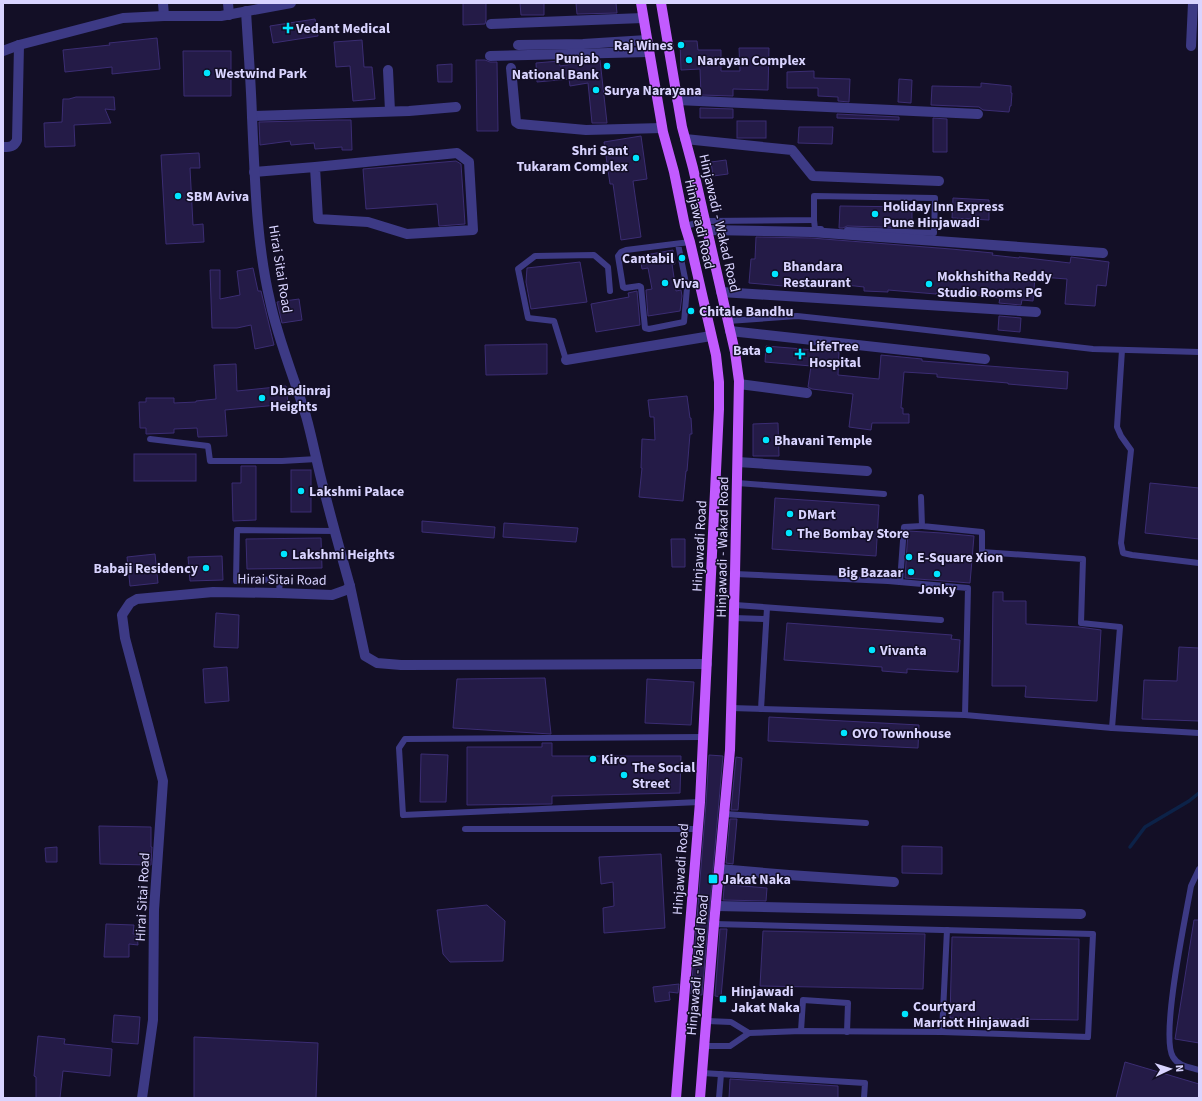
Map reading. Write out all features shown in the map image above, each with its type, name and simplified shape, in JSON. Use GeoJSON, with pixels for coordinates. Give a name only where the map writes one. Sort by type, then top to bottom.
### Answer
{"type":"FeatureCollection","features":[{"type":"Feature","properties":{"kind":"main road","name":"Hinjawadi Road"},"geometry":{"type":"LineString","coordinates":[[641,3],[662,128],[674,172],[685,226],[716,355],[719,382],[719,409],[700,802],[676,1098]]}},
{"type":"Feature","properties":{"kind":"main road","name":"Hinjawadi - Wakad Road"},"geometry":{"type":"LineString","coordinates":[[661,3],[677,100],[735,352],[739,384],[730,750],[700,1098]]}},
{"type":"Feature","properties":{"kind":"street"},"geometry":{"type":"LineString","coordinates":[[163,3],[164,16]]}},
{"type":"Feature","properties":{"kind":"street"},"geometry":{"type":"LineString","coordinates":[[228,3],[229,15]]}},
{"type":"Feature","properties":{"kind":"street"},"geometry":{"type":"LineString","coordinates":[[3,51],[18,45],[123,18],[229,15],[291,3]]}},
{"type":"Feature","properties":{"kind":"street"},"geometry":{"type":"LineString","coordinates":[[1191,46],[1195,33],[1193,3]]}},
{"type":"Feature","properties":{"kind":"street","name":"Hirai Sitai Road"},"geometry":{"type":"LineString","coordinates":[[142,1098],[152,1020],[154,910],[162,781],[125,638],[122,615],[130,603],[137,599],[213,592],[280,592],[332,595],[346,590],[350,586],[296,383],[281,343],[270,300],[261,251],[254,172],[246,11]]}},
{"type":"Feature","properties":{"kind":"street"},"geometry":{"type":"LineString","coordinates":[[491,24],[643,18]]}},
{"type":"Feature","properties":{"kind":"street"},"geometry":{"type":"LineString","coordinates":[[518,45],[582,44],[647,40]]}},
{"type":"Feature","properties":{"kind":"street"},"geometry":{"type":"LineString","coordinates":[[3,147],[12,147],[16,144],[17,140],[18,45]]}},
{"type":"Feature","properties":{"kind":"street"},"geometry":{"type":"LineString","coordinates":[[490,56],[649,52]]}},
{"type":"Feature","properties":{"kind":"street"},"geometry":{"type":"LineString","coordinates":[[511,68],[516,122],[519,124],[586,130],[662,128]]}},
{"type":"Feature","properties":{"kind":"street"},"geometry":{"type":"LineString","coordinates":[[388,70],[390,111]]}},
{"type":"Feature","properties":{"kind":"street"},"geometry":{"type":"LineString","coordinates":[[677,100],[978,114]]}},
{"type":"Feature","properties":{"kind":"street"},"geometry":{"type":"LineString","coordinates":[[252,116],[456,107]]}},
{"type":"Feature","properties":{"kind":"street"},"geometry":{"type":"LineString","coordinates":[[685,139],[792,150],[813,176],[940,181]]}},
{"type":"Feature","properties":{"kind":"street"},"geometry":{"type":"LineString","coordinates":[[254,172],[457,153],[469,162],[473,230],[407,234],[368,222],[318,219],[315,167]]}},
{"type":"Feature","properties":{"kind":"street"},"geometry":{"type":"LineString","coordinates":[[706,226],[1103,253]]}},
{"type":"Feature","properties":{"kind":"street"},"geometry":{"type":"LineString","coordinates":[[721,292],[1036,312]]}},
{"type":"Feature","properties":{"kind":"street"},"geometry":{"type":"LineString","coordinates":[[729,326],[985,359]]}},
{"type":"Feature","properties":{"kind":"street"},"geometry":{"type":"LineString","coordinates":[[566,360],[711,336]]}},
{"type":"Feature","properties":{"kind":"street"},"geometry":{"type":"LineString","coordinates":[[739,384],[807,393]]}},
{"type":"Feature","properties":{"kind":"street"},"geometry":{"type":"LineString","coordinates":[[738,462],[867,471]]}},
{"type":"Feature","properties":{"kind":"street"},"geometry":{"type":"LineString","coordinates":[[350,586],[365,656],[377,663],[401,665],[707,664]]}},
{"type":"Feature","properties":{"kind":"street"},"geometry":{"type":"LineString","coordinates":[[719,869],[894,882]]}},
{"type":"Feature","properties":{"kind":"street"},"geometry":{"type":"LineString","coordinates":[[716,906],[1081,914]]}},
{"type":"Feature","properties":{"kind":"lane"},"geometry":{"type":"LineString","coordinates":[[814,196],[935,198],[934,233],[815,229],[814,220],[814,196]]}},
{"type":"Feature","properties":{"kind":"lane"},"geometry":{"type":"LineString","coordinates":[[685,226],[814,220]]}},
{"type":"Feature","properties":{"kind":"lane"},"geometry":{"type":"LineString","coordinates":[[678,244],[687,288],[684,322],[649,329],[645,328],[641,287],[623,287],[618,256],[621,252],[626,250],[690,242]]}},
{"type":"Feature","properties":{"kind":"lane"},"geometry":{"type":"LineString","coordinates":[[566,360],[554,321],[528,318],[518,269],[535,256],[594,255],[608,267],[610,291]]}},
{"type":"Feature","properties":{"kind":"lane"},"geometry":{"type":"LineString","coordinates":[[729,326],[797,316],[1093,349],[1199,352]]}},
{"type":"Feature","properties":{"kind":"lane"},"geometry":{"type":"LineString","coordinates":[[1122,350],[1117,427],[1121,436],[1131,450],[1121,543],[1123,553],[1199,563]]}},
{"type":"Feature","properties":{"kind":"lane"},"geometry":{"type":"LineString","coordinates":[[150,439],[208,446],[210,461],[282,461],[317,459]]}},
{"type":"Feature","properties":{"kind":"lane"},"geometry":{"type":"LineString","coordinates":[[737,483],[884,494]]}},
{"type":"Feature","properties":{"kind":"lane"},"geometry":{"type":"LineString","coordinates":[[921,497],[922,526]]}},
{"type":"Feature","properties":{"kind":"lane"},"geometry":{"type":"LineString","coordinates":[[900,582],[904,527],[922,526],[982,532],[982,552],[1083,559],[1081,622],[1120,627],[1112,728]]}},
{"type":"Feature","properties":{"kind":"lane"},"geometry":{"type":"LineString","coordinates":[[280,592],[280,579],[236,580],[237,530],[335,531]]}},
{"type":"Feature","properties":{"kind":"lane"},"geometry":{"type":"LineString","coordinates":[[735,574],[900,582],[968,588],[965,716]]}},
{"type":"Feature","properties":{"kind":"lane"},"geometry":{"type":"LineString","coordinates":[[734,605],[941,620]]}},
{"type":"Feature","properties":{"kind":"lane"},"geometry":{"type":"LineString","coordinates":[[761,709],[767,608]]}},
{"type":"Feature","properties":{"kind":"lane"},"geometry":{"type":"LineString","coordinates":[[734,618],[766,619]]}},
{"type":"Feature","properties":{"kind":"lane"},"geometry":{"type":"LineString","coordinates":[[731,708],[965,716],[1112,728],[1199,733]]}},
{"type":"Feature","properties":{"kind":"lane"},"geometry":{"type":"LineString","coordinates":[[700,802],[403,815],[399,748],[405,739],[703,737]]}},
{"type":"Feature","properties":{"kind":"lane"},"geometry":{"type":"LineString","coordinates":[[724,814],[866,823]]}},
{"type":"Feature","properties":{"kind":"lane"},"geometry":{"type":"LineString","coordinates":[[465,828],[698,829]]}},
{"type":"Feature","properties":{"kind":"lane"},"geometry":{"type":"LineString","coordinates":[[1199,869],[1191,886],[1171,1004],[1169,1039],[1172,1056],[1179,1064],[1199,1070]]}},
{"type":"Feature","properties":{"kind":"lane"},"geometry":{"type":"LineString","coordinates":[[705,1046],[730,1046],[749,1033],[802,1031],[942,1032],[1088,1037],[1093,934],[714,924]]}},
{"type":"Feature","properties":{"kind":"lane"},"geometry":{"type":"LineString","coordinates":[[942,1032],[947,930]]}},
{"type":"Feature","properties":{"kind":"lane"},"geometry":{"type":"LineString","coordinates":[[802,1031],[803,1000],[848,1003],[847,1032]]}},
{"type":"Feature","properties":{"kind":"lane"},"geometry":{"type":"LineString","coordinates":[[707,1021],[731,1022],[749,1033]]}},
{"type":"Feature","properties":{"kind":"lane"},"geometry":{"type":"LineString","coordinates":[[702,1073],[865,1083],[864,1098]]}},
{"type":"Feature","properties":{"kind":"lane"},"geometry":{"type":"LineString","coordinates":[[719,1098],[721,1074]]}},
{"type":"Feature","properties":{"kind":"building"},"geometry":{"type":"Polygon","coordinates":[[[463,3],[486,3],[485,24],[463,25],[463,3]]]}},
{"type":"Feature","properties":{"kind":"building"},"geometry":{"type":"Polygon","coordinates":[[[520,3],[544,3],[544,15],[521,15],[520,3]]]}},
{"type":"Feature","properties":{"kind":"building"},"geometry":{"type":"Polygon","coordinates":[[[576,3],[616,3],[617,13],[577,14],[576,3]]]}},
{"type":"Feature","properties":{"kind":"building"},"geometry":{"type":"Polygon","coordinates":[[[315,19],[318,36],[273,43],[270,26],[315,19]]]}},
{"type":"Feature","properties":{"kind":"building"},"geometry":{"type":"Polygon","coordinates":[[[157,38],[160,69],[112,74],[112,67],[65,72],[63,50],[157,38]]]}},
{"type":"Feature","properties":{"kind":"building"},"geometry":{"type":"Polygon","coordinates":[[[362,40],[364,67],[372,67],[375,99],[353,101],[350,66],[336,67],[334,42],[362,40]]]}},
{"type":"Feature","properties":{"kind":"building"},"geometry":{"type":"Polygon","coordinates":[[[680,41],[697,41],[698,50],[721,50],[721,71],[740,71],[739,48],[769,48],[768,90],[733,89],[733,96],[701,95],[700,69],[681,70],[680,41]]]}},
{"type":"Feature","properties":{"kind":"building","name":"Westwind Park"},"geometry":{"type":"Polygon","coordinates":[[[183,51],[231,51],[231,96],[184,96],[183,51]]]}},
{"type":"Feature","properties":{"kind":"building"},"geometry":{"type":"Polygon","coordinates":[[[476,60],[497,62],[498,131],[477,131],[476,60]]]}},
{"type":"Feature","properties":{"kind":"building"},"geometry":{"type":"Polygon","coordinates":[[[586,60],[600,60],[607,123],[592,123],[588,83],[570,86],[569,79],[537,82],[536,63],[559,61],[560,66],[586,62],[586,60]]]}},
{"type":"Feature","properties":{"kind":"building"},"geometry":{"type":"Polygon","coordinates":[[[452,64],[452,82],[438,82],[437,65],[452,64]]]}},
{"type":"Feature","properties":{"kind":"building"},"geometry":{"type":"Polygon","coordinates":[[[814,71],[814,78],[850,79],[849,102],[838,101],[838,97],[818,96],[818,88],[787,88],[787,72],[814,71]]]}},
{"type":"Feature","properties":{"kind":"building"},"geometry":{"type":"Polygon","coordinates":[[[899,79],[912,80],[911,103],[898,102],[899,79]]]}},
{"type":"Feature","properties":{"kind":"building"},"geometry":{"type":"Polygon","coordinates":[[[981,83],[1011,86],[1011,106],[1009,112],[983,110],[979,107],[931,105],[932,86],[981,87],[981,83]]]}},
{"type":"Feature","properties":{"kind":"building"},"geometry":{"type":"Polygon","coordinates":[[[76,97],[114,97],[115,110],[105,109],[111,123],[74,125],[75,146],[45,147],[44,123],[62,122],[63,99],[76,97]]]}},
{"type":"Feature","properties":{"kind":"building"},"geometry":{"type":"Polygon","coordinates":[[[700,108],[733,109],[733,118],[700,118],[700,108]]]}},
{"type":"Feature","properties":{"kind":"building"},"geometry":{"type":"Polygon","coordinates":[[[837,114],[899,117],[899,120],[837,118],[837,114]]]}},
{"type":"Feature","properties":{"kind":"building"},"geometry":{"type":"Polygon","coordinates":[[[933,118],[947,119],[947,152],[933,152],[933,118]]]}},
{"type":"Feature","properties":{"kind":"building"},"geometry":{"type":"Polygon","coordinates":[[[351,120],[352,150],[342,150],[342,147],[315,149],[314,143],[291,145],[290,141],[260,145],[259,122],[351,120]]]}},
{"type":"Feature","properties":{"kind":"building"},"geometry":{"type":"Polygon","coordinates":[[[737,121],[766,121],[766,138],[737,138],[737,121]]]}},
{"type":"Feature","properties":{"kind":"building"},"geometry":{"type":"Polygon","coordinates":[[[799,127],[833,127],[832,144],[798,143],[799,127]]]}},
{"type":"Feature","properties":{"kind":"building"},"geometry":{"type":"Polygon","coordinates":[[[641,136],[647,179],[633,181],[641,237],[621,240],[613,184],[610,184],[604,142],[641,136]]]}},
{"type":"Feature","properties":{"kind":"building","name":"SBM Aviva"},"geometry":{"type":"Polygon","coordinates":[[[199,153],[200,168],[190,168],[193,225],[203,224],[204,242],[166,244],[161,155],[199,153]]]}},
{"type":"Feature","properties":{"kind":"building"},"geometry":{"type":"Polygon","coordinates":[[[726,160],[728,174],[713,176],[711,162],[726,160]]]}},
{"type":"Feature","properties":{"kind":"building"},"geometry":{"type":"Polygon","coordinates":[[[456,161],[461,164],[465,224],[439,226],[437,204],[366,209],[363,169],[456,161]]]}},
{"type":"Feature","properties":{"kind":"building"},"geometry":{"type":"Polygon","coordinates":[[[953,198],[989,200],[989,220],[952,218],[953,198]]]}},
{"type":"Feature","properties":{"kind":"building"},"geometry":{"type":"Polygon","coordinates":[[[840,206],[912,207],[912,228],[847,226],[839,228],[840,206]]]}},
{"type":"Feature","properties":{"kind":"building"},"geometry":{"type":"Polygon","coordinates":[[[756,237],[811,238],[951,249],[1070,263],[1071,257],[1109,262],[1106,286],[1097,285],[1095,306],[1065,304],[1067,279],[1041,277],[1035,277],[1033,301],[1022,300],[1021,305],[999,303],[1000,298],[958,293],[958,295],[888,290],[888,292],[864,291],[864,287],[828,283],[806,284],[806,288],[749,283],[751,259],[755,259],[756,237]]]}},
{"type":"Feature","properties":{"kind":"building","name":"Viva"},"geometry":{"type":"Polygon","coordinates":[[[673,250],[675,264],[672,264],[676,291],[681,290],[682,296],[680,311],[648,316],[646,290],[652,289],[648,268],[642,269],[640,256],[673,250]]]}},
{"type":"Feature","properties":{"kind":"building"},"geometry":{"type":"Polygon","coordinates":[[[580,262],[587,302],[531,309],[526,282],[527,268],[580,262]]]}},
{"type":"Feature","properties":{"kind":"building"},"geometry":{"type":"Polygon","coordinates":[[[253,268],[258,291],[261,291],[274,345],[255,349],[251,325],[237,328],[212,328],[210,270],[220,270],[220,299],[240,295],[237,271],[253,268]]]}},
{"type":"Feature","properties":{"kind":"building"},"geometry":{"type":"Polygon","coordinates":[[[637,291],[640,325],[596,332],[591,304],[629,297],[628,293],[637,291]]]}},
{"type":"Feature","properties":{"kind":"building"},"geometry":{"type":"Polygon","coordinates":[[[299,299],[302,320],[282,323],[277,302],[299,299]]]}},
{"type":"Feature","properties":{"kind":"building"},"geometry":{"type":"Polygon","coordinates":[[[999,316],[1021,318],[1020,332],[998,330],[999,316]]]}},
{"type":"Feature","properties":{"kind":"building"},"geometry":{"type":"Polygon","coordinates":[[[547,344],[547,374],[486,375],[485,345],[547,344]]]}},
{"type":"Feature","properties":{"kind":"building"},"geometry":{"type":"Polygon","coordinates":[[[766,346],[839,352],[838,375],[879,379],[881,355],[922,359],[922,361],[1068,372],[1067,389],[937,377],[937,374],[904,372],[901,408],[903,408],[903,414],[909,414],[909,423],[872,423],[871,430],[849,427],[853,394],[812,389],[808,387],[811,366],[765,362],[766,346]]]}},
{"type":"Feature","properties":{"kind":"building"},"geometry":{"type":"Polygon","coordinates":[[[236,364],[237,391],[286,386],[288,404],[225,410],[227,436],[198,437],[197,428],[174,429],[174,433],[146,434],[146,428],[140,428],[139,402],[146,402],[146,398],[174,398],[174,403],[216,399],[214,365],[236,364]]]}},
{"type":"Feature","properties":{"kind":"building"},"geometry":{"type":"Polygon","coordinates":[[[687,396],[692,434],[690,434],[683,501],[639,497],[642,468],[642,439],[655,440],[654,417],[650,417],[648,400],[687,396]]]}},
{"type":"Feature","properties":{"kind":"building","name":"Bhavani Temple"},"geometry":{"type":"Polygon","coordinates":[[[778,423],[779,456],[753,456],[753,424],[778,423]]]}},
{"type":"Feature","properties":{"kind":"building"},"geometry":{"type":"Polygon","coordinates":[[[134,454],[196,454],[196,481],[134,481],[134,454]]]}},
{"type":"Feature","properties":{"kind":"building"},"geometry":{"type":"Polygon","coordinates":[[[241,466],[256,466],[256,520],[233,521],[232,483],[241,483],[241,466]]]}},
{"type":"Feature","properties":{"kind":"building","name":"Lakshmi Palace"},"geometry":{"type":"Polygon","coordinates":[[[291,470],[311,470],[311,512],[291,512],[291,470]]]}},
{"type":"Feature","properties":{"kind":"building"},"geometry":{"type":"Polygon","coordinates":[[[1150,483],[1199,488],[1199,539],[1145,533],[1150,483]]]}},
{"type":"Feature","properties":{"kind":"building"},"geometry":{"type":"Polygon","coordinates":[[[775,498],[879,505],[876,556],[772,549],[775,498]]]}},
{"type":"Feature","properties":{"kind":"building"},"geometry":{"type":"Polygon","coordinates":[[[422,521],[495,527],[494,538],[422,532],[422,521]]]}},
{"type":"Feature","properties":{"kind":"building"},"geometry":{"type":"Polygon","coordinates":[[[504,523],[578,528],[576,542],[503,537],[504,523]]]}},
{"type":"Feature","properties":{"kind":"building"},"geometry":{"type":"Polygon","coordinates":[[[908,531],[974,536],[970,583],[905,578],[908,531]]]}},
{"type":"Feature","properties":{"kind":"building","name":"Lakshmi Heights"},"geometry":{"type":"Polygon","coordinates":[[[321,538],[322,568],[247,569],[246,539],[321,538]]]}},
{"type":"Feature","properties":{"kind":"building"},"geometry":{"type":"Polygon","coordinates":[[[671,539],[685,539],[685,567],[672,567],[671,539]]]}},
{"type":"Feature","properties":{"kind":"building"},"geometry":{"type":"Polygon","coordinates":[[[155,554],[158,583],[130,586],[127,557],[155,554]]]}},
{"type":"Feature","properties":{"kind":"building","name":"Babaji Residency"},"geometry":{"type":"Polygon","coordinates":[[[222,556],[223,580],[190,581],[188,557],[222,556]]]}},
{"type":"Feature","properties":{"kind":"building"},"geometry":{"type":"Polygon","coordinates":[[[993,592],[1003,592],[1003,601],[1026,601],[1026,624],[1079,627],[1101,630],[1097,701],[1025,697],[1026,686],[992,686],[993,592]]]}},
{"type":"Feature","properties":{"kind":"building"},"geometry":{"type":"Polygon","coordinates":[[[216,613],[239,615],[238,648],[214,647],[216,613]]]}},
{"type":"Feature","properties":{"kind":"building","name":"Vivanta"},"geometry":{"type":"Polygon","coordinates":[[[787,623],[952,635],[951,639],[960,640],[958,672],[907,669],[907,673],[882,671],[882,667],[784,660],[787,623]]]}},
{"type":"Feature","properties":{"kind":"building"},"geometry":{"type":"Polygon","coordinates":[[[1179,647],[1199,648],[1199,721],[1142,719],[1144,680],[1177,681],[1179,647]]]}},
{"type":"Feature","properties":{"kind":"building"},"geometry":{"type":"Polygon","coordinates":[[[227,667],[229,701],[205,703],[203,669],[227,667]]]}},
{"type":"Feature","properties":{"kind":"building"},"geometry":{"type":"Polygon","coordinates":[[[545,678],[551,734],[453,728],[457,679],[545,678]]]}},
{"type":"Feature","properties":{"kind":"building"},"geometry":{"type":"Polygon","coordinates":[[[647,679],[694,682],[691,725],[645,723],[647,679]]]}},
{"type":"Feature","properties":{"kind":"building","name":"OYO Townhouse"},"geometry":{"type":"Polygon","coordinates":[[[769,717],[919,725],[918,748],[768,741],[769,717]]]}},
{"type":"Feature","properties":{"kind":"building"},"geometry":{"type":"Polygon","coordinates":[[[542,743],[552,743],[552,756],[681,756],[680,793],[552,796],[552,804],[467,805],[467,747],[542,747],[542,743]]]}},
{"type":"Feature","properties":{"kind":"building"},"geometry":{"type":"Polygon","coordinates":[[[421,754],[448,755],[446,802],[420,802],[421,754]]]}},
{"type":"Feature","properties":{"kind":"building"},"geometry":{"type":"Polygon","coordinates":[[[709,755],[723,756],[702,995],[691,994],[709,755]]]}},
{"type":"Feature","properties":{"kind":"building"},"geometry":{"type":"Polygon","coordinates":[[[736,757],[742,758],[738,810],[731,810],[736,757]]]}},
{"type":"Feature","properties":{"kind":"building"},"geometry":{"type":"Polygon","coordinates":[[[730,819],[737,819],[733,864],[726,863],[730,819]]]}},
{"type":"Feature","properties":{"kind":"building"},"geometry":{"type":"Polygon","coordinates":[[[99,826],[151,827],[151,865],[100,864],[99,826]]]}},
{"type":"Feature","properties":{"kind":"building"},"geometry":{"type":"Polygon","coordinates":[[[902,846],[942,847],[942,874],[902,873],[902,846]]]}},
{"type":"Feature","properties":{"kind":"building"},"geometry":{"type":"Polygon","coordinates":[[[57,847],[57,862],[46,862],[45,848],[57,847]]]}},
{"type":"Feature","properties":{"kind":"building"},"geometry":{"type":"Polygon","coordinates":[[[661,854],[665,928],[604,933],[603,908],[614,906],[613,882],[601,884],[599,857],[661,854]]]}},
{"type":"Feature","properties":{"kind":"building"},"geometry":{"type":"Polygon","coordinates":[[[725,876],[732,877],[731,885],[767,888],[766,901],[723,900],[725,876]]]}},
{"type":"Feature","properties":{"kind":"building"},"geometry":{"type":"Polygon","coordinates":[[[487,905],[505,921],[503,961],[450,962],[443,954],[437,910],[487,905]]]}},
{"type":"Feature","properties":{"kind":"building"},"geometry":{"type":"Polygon","coordinates":[[[1194,920],[1199,920],[1199,1043],[1175,1039],[1194,920]]]}},
{"type":"Feature","properties":{"kind":"building"},"geometry":{"type":"Polygon","coordinates":[[[106,924],[134,925],[133,934],[137,934],[138,945],[129,944],[129,957],[104,957],[106,924]]]}},
{"type":"Feature","properties":{"kind":"building"},"geometry":{"type":"Polygon","coordinates":[[[720,929],[727,929],[721,997],[715,996],[720,929]]]}},
{"type":"Feature","properties":{"kind":"building"},"geometry":{"type":"Polygon","coordinates":[[[763,931],[925,934],[923,989],[760,986],[763,931]]]}},
{"type":"Feature","properties":{"kind":"building"},"geometry":{"type":"Polygon","coordinates":[[[952,937],[1079,939],[1078,1020],[950,1018],[952,937]]]}},
{"type":"Feature","properties":{"kind":"building"},"geometry":{"type":"Polygon","coordinates":[[[679,984],[678,993],[669,992],[670,1000],[655,1002],[653,987],[679,984]]]}},
{"type":"Feature","properties":{"kind":"building"},"geometry":{"type":"Polygon","coordinates":[[[114,1015],[140,1017],[138,1044],[112,1042],[114,1015]]]}},
{"type":"Feature","properties":{"kind":"building"},"geometry":{"type":"Polygon","coordinates":[[[38,1036],[65,1039],[64,1044],[112,1049],[110,1076],[63,1071],[60,1098],[36,1098],[36,1077],[34,1076],[38,1036]]]}},
{"type":"Feature","properties":{"kind":"building"},"geometry":{"type":"Polygon","coordinates":[[[194,1037],[318,1043],[316,1098],[194,1098],[194,1037]]]}},
{"type":"Feature","properties":{"kind":"building"},"geometry":{"type":"Polygon","coordinates":[[[1125,1062],[1199,1084],[1199,1098],[1116,1098],[1125,1062]]]}},
{"type":"Feature","properties":{"kind":"building"},"geometry":{"type":"Polygon","coordinates":[[[730,1079],[838,1086],[838,1098],[729,1098],[730,1079]]]}},
{"type":"Feature","properties":{"kind":"waterway"},"geometry":{"type":"LineString","coordinates":[[1130,847],[1145,827],[1189,801],[1199,793]]}},
{"type":"Feature","properties":{"kind":"place","name":"Vedant Medical"},"geometry":{"type":"Point","coordinates":[288,28]}},
{"type":"Feature","properties":{"kind":"place","name":"Raj Wines"},"geometry":{"type":"Point","coordinates":[681,45]}},
{"type":"Feature","properties":{"kind":"place","name":"Narayan Complex"},"geometry":{"type":"Point","coordinates":[689,60]}},
{"type":"Feature","properties":{"kind":"place","name":"Punjab National Bank"},"geometry":{"type":"Point","coordinates":[607,66]}},
{"type":"Feature","properties":{"kind":"place","name":"Westwind Park"},"geometry":{"type":"Point","coordinates":[207,73]}},
{"type":"Feature","properties":{"kind":"place","name":"Surya Narayana"},"geometry":{"type":"Point","coordinates":[596,90]}},
{"type":"Feature","properties":{"kind":"place","name":"Shri Sant Tukaram Complex"},"geometry":{"type":"Point","coordinates":[636,158]}},
{"type":"Feature","properties":{"kind":"place","name":"SBM Aviva"},"geometry":{"type":"Point","coordinates":[178,196]}},
{"type":"Feature","properties":{"kind":"place","name":"Holiday Inn Express Pune Hinjawadi"},"geometry":{"type":"Point","coordinates":[875,214]}},
{"type":"Feature","properties":{"kind":"place","name":"Cantabil"},"geometry":{"type":"Point","coordinates":[682,258]}},
{"type":"Feature","properties":{"kind":"place","name":"Bhandara Restaurant"},"geometry":{"type":"Point","coordinates":[775,274]}},
{"type":"Feature","properties":{"kind":"place","name":"Viva"},"geometry":{"type":"Point","coordinates":[665,283]}},
{"type":"Feature","properties":{"kind":"place","name":"Mokhshitha Reddy Studio Rooms PG"},"geometry":{"type":"Point","coordinates":[929,284]}},
{"type":"Feature","properties":{"kind":"place","name":"Chitale Bandhu"},"geometry":{"type":"Point","coordinates":[691,311]}},
{"type":"Feature","properties":{"kind":"place","name":"Bata"},"geometry":{"type":"Point","coordinates":[769,350]}},
{"type":"Feature","properties":{"kind":"place","name":"LifeTree Hospital"},"geometry":{"type":"Point","coordinates":[800,354]}},
{"type":"Feature","properties":{"kind":"place","name":"Dhadinraj Heights"},"geometry":{"type":"Point","coordinates":[262,398]}},
{"type":"Feature","properties":{"kind":"place","name":"Bhavani Temple"},"geometry":{"type":"Point","coordinates":[766,440]}},
{"type":"Feature","properties":{"kind":"place","name":"Lakshmi Palace"},"geometry":{"type":"Point","coordinates":[301,491]}},
{"type":"Feature","properties":{"kind":"place","name":"DMart"},"geometry":{"type":"Point","coordinates":[790,514]}},
{"type":"Feature","properties":{"kind":"place","name":"The Bombay Store"},"geometry":{"type":"Point","coordinates":[789,533]}},
{"type":"Feature","properties":{"kind":"place","name":"Lakshmi Heights"},"geometry":{"type":"Point","coordinates":[284,554]}},
{"type":"Feature","properties":{"kind":"place","name":"E-Square Xion"},"geometry":{"type":"Point","coordinates":[909,557]}},
{"type":"Feature","properties":{"kind":"place","name":"Babaji Residency"},"geometry":{"type":"Point","coordinates":[206,568]}},
{"type":"Feature","properties":{"kind":"place","name":"Big Bazaar"},"geometry":{"type":"Point","coordinates":[911,572]}},
{"type":"Feature","properties":{"kind":"place","name":"Jonky"},"geometry":{"type":"Point","coordinates":[937,574]}},
{"type":"Feature","properties":{"kind":"place","name":"Vivanta"},"geometry":{"type":"Point","coordinates":[872,650]}},
{"type":"Feature","properties":{"kind":"place","name":"OYO Townhouse"},"geometry":{"type":"Point","coordinates":[844,733]}},
{"type":"Feature","properties":{"kind":"place","name":"Kiro"},"geometry":{"type":"Point","coordinates":[593,759]}},
{"type":"Feature","properties":{"kind":"place","name":"The Social Street"},"geometry":{"type":"Point","coordinates":[624,775]}},
{"type":"Feature","properties":{"kind":"place","name":"Jakat Naka"},"geometry":{"type":"Point","coordinates":[713,879]}},
{"type":"Feature","properties":{"kind":"place","name":"Hinjawadi Jakat Naka"},"geometry":{"type":"Point","coordinates":[723,999]}},
{"type":"Feature","properties":{"kind":"place","name":"Courtyard Marriott Hinjawadi"},"geometry":{"type":"Point","coordinates":[905,1014]}}]}
